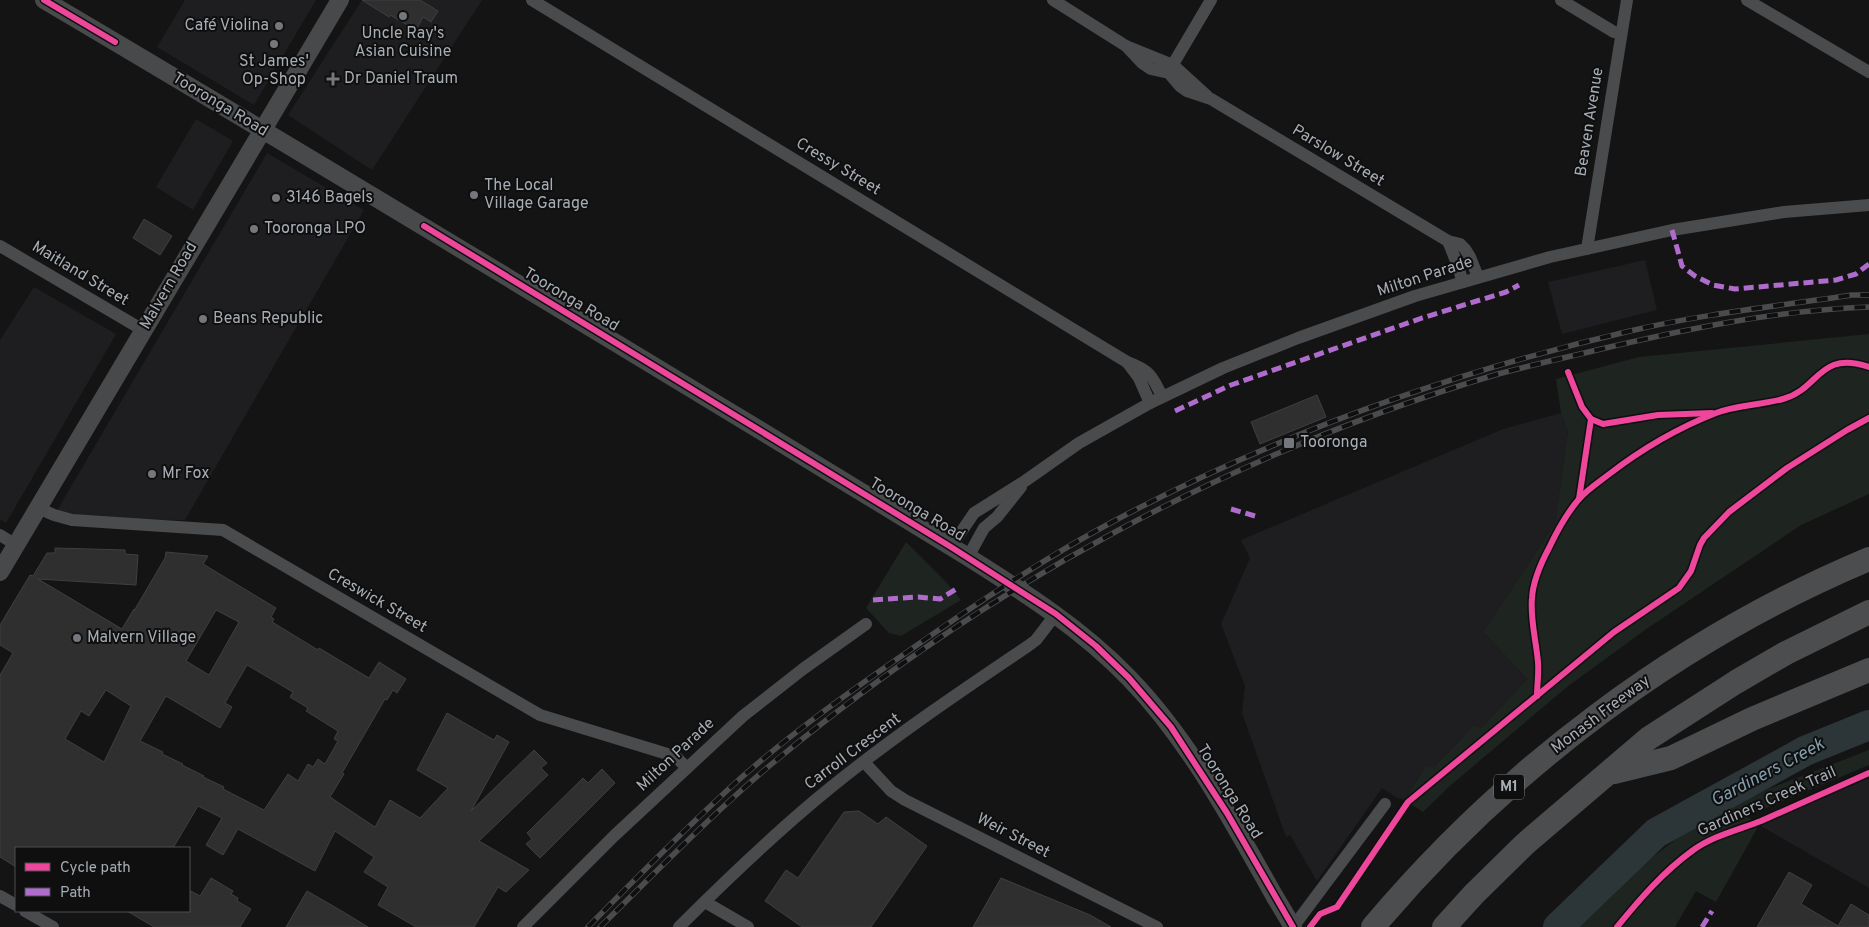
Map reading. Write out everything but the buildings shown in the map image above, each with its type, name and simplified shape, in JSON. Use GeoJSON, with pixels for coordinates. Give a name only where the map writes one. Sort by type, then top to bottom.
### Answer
{"type":"FeatureCollection","features":[{"type":"Feature","properties":{"kind":"highway","name":"Monash Freeway"},"geometry":{"type":"LineString","coordinates":[[1373,927],[1438,854],[1492,802],[1610,706],[1664,668],[1761,610],[1807,586],[1869,558]]}},
{"type":"Feature","properties":{"kind":"highway"},"geometry":{"type":"LineString","coordinates":[[1444,927],[1474,894],[1526,844],[1649,738],[1729,686],[1786,654],[1869,612]]}},
{"type":"Feature","properties":{"kind":"highway"},"geometry":{"type":"LineString","coordinates":[[1609,774],[1671,758],[1752,719],[1869,670]]}},
{"type":"Feature","properties":{"kind":"main road","name":"Tooronga Road"},"geometry":{"type":"LineString","coordinates":[[44,0],[968,557],[1056,614],[1096,646],[1129,678],[1170,727],[1227,813],[1293,927]]}},
{"type":"Feature","properties":{"kind":"main road","name":"Malvern Road"},"geometry":{"type":"LineString","coordinates":[[0,572],[340,0]]}},
{"type":"Feature","properties":{"kind":"street","name":"Cressy Street"},"geometry":{"type":"LineString","coordinates":[[532,0],[1126,362],[1150,373],[1156,400]]}},
{"type":"Feature","properties":{"kind":"street","name":"Parslow Street"},"geometry":{"type":"LineString","coordinates":[[1053,0],[1126,46],[1171,69],[1211,99],[1448,242],[1460,244],[1470,257],[1478,277]]}},
{"type":"Feature","properties":{"kind":"street"},"geometry":{"type":"LineString","coordinates":[[1171,69],[1210,0]]}},
{"type":"Feature","properties":{"kind":"street"},"geometry":{"type":"LineString","coordinates":[[1561,0],[1614,32],[1621,33]]}},
{"type":"Feature","properties":{"kind":"street","name":"Beaven Avenue"},"geometry":{"type":"LineString","coordinates":[[1587,249],[1627,0]]}},
{"type":"Feature","properties":{"kind":"street"},"geometry":{"type":"LineString","coordinates":[[1747,0],[1869,72]]}},
{"type":"Feature","properties":{"kind":"street","name":"Milton Parade"},"geometry":{"type":"LineString","coordinates":[[951,547],[974,513],[1025,481],[1079,443],[1156,400],[1224,368],[1298,338],[1415,296],[1550,257],[1672,230],[1784,212],[1869,205]]}},
{"type":"Feature","properties":{"kind":"street"},"geometry":{"type":"LineString","coordinates":[[1448,242],[1462,282]]}},
{"type":"Feature","properties":{"kind":"street","name":"Maitland Street"},"geometry":{"type":"LineString","coordinates":[[0,246],[143,330]]}},
{"type":"Feature","properties":{"kind":"street","name":"Milton Parade"},"geometry":{"type":"LineString","coordinates":[[968,557],[984,528],[997,517],[1025,481]]}},
{"type":"Feature","properties":{"kind":"street","name":"Creswick Street"},"geometry":{"type":"LineString","coordinates":[[38,508],[72,520],[223,530],[540,715],[676,757],[687,768]]}},
{"type":"Feature","properties":{"kind":"street"},"geometry":{"type":"LineString","coordinates":[[0,535],[16,545]]}},
{"type":"Feature","properties":{"kind":"street","name":"Carroll Crescent"},"geometry":{"type":"LineString","coordinates":[[679,927],[770,840],[830,788],[1032,643],[1056,614]]}},
{"type":"Feature","properties":{"kind":"street","name":"Milton Parade"},"geometry":{"type":"LineString","coordinates":[[523,927],[614,836],[743,716],[803,669],[866,624]]}},
{"type":"Feature","properties":{"kind":"street","name":"Weir Street"},"geometry":{"type":"LineString","coordinates":[[864,762],[891,791],[905,800],[1157,927]]}},
{"type":"Feature","properties":{"kind":"street"},"geometry":{"type":"LineString","coordinates":[[1293,927],[1385,804]]}},
{"type":"Feature","properties":{"kind":"street"},"geometry":{"type":"LineString","coordinates":[[0,896],[15,905]]}},
{"type":"Feature","properties":{"kind":"street"},"geometry":{"type":"LineString","coordinates":[[704,902],[748,927]]}},
{"type":"Feature","properties":{"kind":"street"},"geometry":{"type":"LineString","coordinates":[[27,912],[53,927]]}},
{"type":"Feature","properties":{"kind":"shaded area"},"geometry":{"type":"Polygon","coordinates":[[[185,0],[316,0],[254,105],[157,47],[185,0]]]}},
{"type":"Feature","properties":{"kind":"shaded area"},"geometry":{"type":"Polygon","coordinates":[[[362,0],[482,0],[372,170],[288,115],[362,0]]]}},
{"type":"Feature","properties":{"kind":"shaded area"},"geometry":{"type":"Polygon","coordinates":[[[196,119],[233,141],[193,210],[156,187],[196,119]]]}},
{"type":"Feature","properties":{"kind":"shaded area"},"geometry":{"type":"Polygon","coordinates":[[[267,153],[364,210],[185,520],[52,519],[267,153]]]}},
{"type":"Feature","properties":{"kind":"shaded area"},"geometry":{"type":"Polygon","coordinates":[[[1645,260],[1657,310],[1562,334],[1548,282],[1645,260]]]}},
{"type":"Feature","properties":{"kind":"shaded area"},"geometry":{"type":"Polygon","coordinates":[[[34,287],[116,334],[6,523],[0,519],[0,340],[34,287]]]}},
{"type":"Feature","properties":{"kind":"shaded area"},"geometry":{"type":"Polygon","coordinates":[[[1869,334],[1869,494],[1801,525],[1645,630],[1567,687],[1451,785],[1423,812],[1405,800],[1425,767],[1434,767],[1474,725],[1481,728],[1527,679],[1483,632],[1555,523],[1568,431],[1561,413],[1556,379],[1639,357],[1869,334]]]}},
{"type":"Feature","properties":{"kind":"shaded area"},"geometry":{"type":"Polygon","coordinates":[[[1561,413],[1568,431],[1555,523],[1483,632],[1527,679],[1481,728],[1474,725],[1434,767],[1425,767],[1405,800],[1396,797],[1382,788],[1317,881],[1290,835],[1286,837],[1242,713],[1245,686],[1221,624],[1250,558],[1241,540],[1503,429],[1561,413]]]}},
{"type":"Feature","properties":{"kind":"shaded area"},"geometry":{"type":"Polygon","coordinates":[[[906,542],[946,582],[961,600],[901,636],[889,633],[866,608],[906,542]]]}},
{"type":"Feature","properties":{"kind":"shaded area"},"geometry":{"type":"Polygon","coordinates":[[[1869,750],[1869,765],[1747,816],[1759,825],[1716,902],[1696,891],[1675,927],[1575,927],[1650,859],[1696,824],[1766,790],[1869,750]]]}},
{"type":"Feature","properties":{"kind":"shaded area"},"geometry":{"type":"Polygon","coordinates":[[[1869,778],[1869,888],[1759,825],[1869,778]]]}},
{"type":"Feature","properties":{"kind":"waterway","name":"Gardiners Creek"},"geometry":{"type":"LineString","coordinates":[[1558,927],[1656,833],[1805,751],[1869,725]]}},
{"type":"Feature","properties":{"kind":"tram line"},"geometry":{"type":"LineString","coordinates":[[0,563],[335,0]]}},
{"type":"Feature","properties":{"kind":"tram line"},"geometry":{"type":"LineString","coordinates":[[0,580],[345,0]]}},
{"type":"Feature","properties":{"kind":"railway"},"geometry":{"type":"LineString","coordinates":[[588,927],[659,855],[733,785],[814,718],[978,603],[1086,536],[1176,490],[1301,434],[1366,409],[1496,366],[1657,325],[1852,295],[1869,295]]}},
{"type":"Feature","properties":{"kind":"railway"},"geometry":{"type":"LineString","coordinates":[[600,927],[751,781],[855,698],[939,638],[1027,582],[1116,531],[1209,485],[1303,443],[1400,406],[1498,374],[1698,328],[1766,316],[1869,307]]}},
{"type":"Feature","properties":{"kind":"marked path"},"geometry":{"type":"LineString","coordinates":[[1672,230],[1682,266],[1695,276],[1713,285],[1735,289],[1836,280],[1856,274],[1869,264]]}},
{"type":"Feature","properties":{"kind":"marked path"},"geometry":{"type":"LineString","coordinates":[[1175,411],[1231,385],[1422,318],[1506,292],[1519,285]]}},
{"type":"Feature","properties":{"kind":"marked path"},"geometry":{"type":"LineString","coordinates":[[1231,509],[1255,516]]}},
{"type":"Feature","properties":{"kind":"marked path"},"geometry":{"type":"LineString","coordinates":[[873,600],[918,597],[940,599],[958,588]]}},
{"type":"Feature","properties":{"kind":"marked path"},"geometry":{"type":"LineString","coordinates":[[1702,927],[1712,911]]}},
{"type":"Feature","properties":{"kind":"cycle path"},"geometry":{"type":"LineString","coordinates":[[44,0],[115,42]]}},
{"type":"Feature","properties":{"kind":"cycle path"},"geometry":{"type":"LineString","coordinates":[[424,226],[951,547],[1056,614],[1096,646],[1129,678],[1171,727],[1227,813],[1293,927]]}},
{"type":"Feature","properties":{"kind":"cycle path"},"geometry":{"type":"LineString","coordinates":[[1537,696],[1538,662],[1532,614],[1534,585],[1540,566],[1562,522],[1582,496],[1621,465],[1647,448],[1701,419],[1732,408],[1783,399],[1795,394],[1829,367],[1839,363],[1852,363],[1869,367]]}},
{"type":"Feature","properties":{"kind":"cycle path"},"geometry":{"type":"LineString","coordinates":[[1568,372],[1582,407],[1591,419],[1579,499]]}},
{"type":"Feature","properties":{"kind":"cycle path"},"geometry":{"type":"LineString","coordinates":[[1591,419],[1603,424],[1658,415],[1712,413]]}},
{"type":"Feature","properties":{"kind":"cycle path"},"geometry":{"type":"LineString","coordinates":[[1310,927],[1320,914],[1337,907],[1408,802],[1614,632],[1679,588],[1691,571],[1704,538],[1729,512],[1787,468],[1869,418]]}},
{"type":"Feature","properties":{"kind":"cycle path","name":"Gardiners Creek Trail"},"geometry":{"type":"LineString","coordinates":[[1617,927],[1661,877],[1681,859],[1700,846],[1717,837],[1761,821],[1869,773]]}},
{"type":"Feature","properties":{"kind":"place","name":"Uncle Ray's Asian Cuisine"},"geometry":{"type":"Point","coordinates":[403,16]}},
{"type":"Feature","properties":{"kind":"place","name":"Café Violina"},"geometry":{"type":"Point","coordinates":[279,26]}},
{"type":"Feature","properties":{"kind":"place","name":"St James' Op-Shop"},"geometry":{"type":"Point","coordinates":[274,44]}},
{"type":"Feature","properties":{"kind":"place","name":"Dr Daniel Traum"},"geometry":{"type":"Point","coordinates":[333,79]}},
{"type":"Feature","properties":{"kind":"place","name":"The Local Village Garage"},"geometry":{"type":"Point","coordinates":[474,195]}},
{"type":"Feature","properties":{"kind":"place","name":"3146 Bagels"},"geometry":{"type":"Point","coordinates":[276,198]}},
{"type":"Feature","properties":{"kind":"place","name":"Tooronga LPO"},"geometry":{"type":"Point","coordinates":[254,229]}},
{"type":"Feature","properties":{"kind":"place","name":"Beans Republic"},"geometry":{"type":"Point","coordinates":[203,319]}},
{"type":"Feature","properties":{"kind":"place","name":"Tooronga"},"geometry":{"type":"Point","coordinates":[1289,443]}},
{"type":"Feature","properties":{"kind":"place","name":"Mr Fox"},"geometry":{"type":"Point","coordinates":[152,474]}},
{"type":"Feature","properties":{"kind":"place","name":"Malvern Village"},"geometry":{"type":"Point","coordinates":[77,638]}}]}
